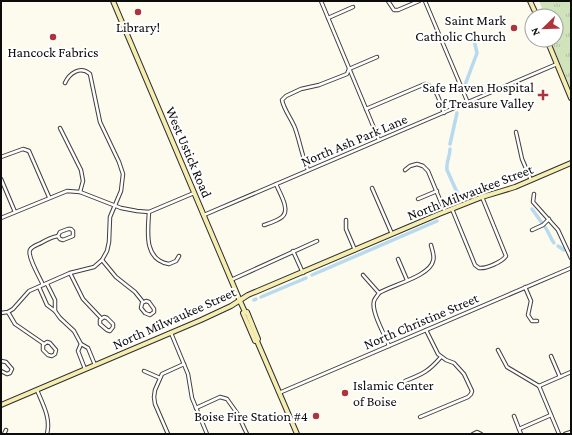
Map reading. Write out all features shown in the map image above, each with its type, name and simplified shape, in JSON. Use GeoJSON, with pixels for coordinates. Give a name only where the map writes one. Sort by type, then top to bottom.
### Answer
{"type":"FeatureCollection","features":[{"type":"Feature","properties":{"kind":"main road","name":"West Ustick Road"},"geometry":{"type":"LineString","coordinates":[[113,1],[244,312],[247,312],[258,339],[257,341],[297,434]]}},
{"type":"Feature","properties":{"kind":"main road"},"geometry":{"type":"LineString","coordinates":[[550,48],[571,98]]}},
{"type":"Feature","properties":{"kind":"main road","name":"North Milwaukee Street"},"geometry":{"type":"LineString","coordinates":[[1,405],[210,316],[240,301],[248,295],[452,209],[482,197],[508,190],[571,163]]}},
{"type":"Feature","properties":{"kind":"street"},"geometry":{"type":"LineString","coordinates":[[320,1],[379,140]]}},
{"type":"Feature","properties":{"kind":"street"},"geometry":{"type":"LineString","coordinates":[[388,1],[394,10],[398,10],[419,1]]}},
{"type":"Feature","properties":{"kind":"street"},"geometry":{"type":"LineString","coordinates":[[425,1],[468,102]]}},
{"type":"Feature","properties":{"kind":"street"},"geometry":{"type":"LineString","coordinates":[[328,18],[353,7]]}},
{"type":"Feature","properties":{"kind":"street"},"geometry":{"type":"LineString","coordinates":[[308,170],[302,155],[295,127],[284,107],[282,100],[286,96],[301,89],[319,85],[347,74],[350,69],[377,57]]}},
{"type":"Feature","properties":{"kind":"street","name":"North Ash Park Lane"},"geometry":{"type":"LineString","coordinates":[[203,215],[557,64]]}},
{"type":"Feature","properties":{"kind":"street"},"geometry":{"type":"LineString","coordinates":[[1,313],[8,312],[16,306],[29,291],[70,273],[89,269],[102,260],[108,247],[110,220],[122,187],[122,170],[100,122],[92,78],[87,71],[79,70],[68,77],[65,84]]}},
{"type":"Feature","properties":{"kind":"street"},"geometry":{"type":"LineString","coordinates":[[366,109],[425,84],[434,88],[444,113]]}},
{"type":"Feature","properties":{"kind":"street"},"geometry":{"type":"LineString","coordinates":[[60,128],[81,170],[82,181],[80,192]]}},
{"type":"Feature","properties":{"kind":"street"},"geometry":{"type":"LineString","coordinates":[[516,132],[522,159],[531,181]]}},
{"type":"Feature","properties":{"kind":"street"},"geometry":{"type":"LineString","coordinates":[[1,157],[22,149],[29,151],[49,197]]}},
{"type":"Feature","properties":{"kind":"street"},"geometry":{"type":"LineString","coordinates":[[405,170],[414,164],[418,164],[423,166],[428,171],[445,212]]}},
{"type":"Feature","properties":{"kind":"street"},"geometry":{"type":"LineString","coordinates":[[1,180],[15,212]]}},
{"type":"Feature","properties":{"kind":"street"},"geometry":{"type":"LineString","coordinates":[[264,225],[281,218],[286,210],[276,184]]}},
{"type":"Feature","properties":{"kind":"street"},"geometry":{"type":"LineString","coordinates":[[372,188],[392,234]]}},
{"type":"Feature","properties":{"kind":"street"},"geometry":{"type":"LineString","coordinates":[[1,218],[67,190],[80,192],[114,206],[129,210],[149,212],[194,193]]}},
{"type":"Feature","properties":{"kind":"street"},"geometry":{"type":"LineString","coordinates":[[418,199],[437,191]]}},
{"type":"Feature","properties":{"kind":"street"},"geometry":{"type":"LineString","coordinates":[[534,194],[533,202],[558,230],[571,258]]}},
{"type":"Feature","properties":{"kind":"street"},"geometry":{"type":"LineString","coordinates":[[452,209],[475,265],[478,268],[483,269],[504,260],[506,256],[482,197]]}},
{"type":"Feature","properties":{"kind":"street"},"geometry":{"type":"LineString","coordinates":[[149,212],[148,246],[152,253],[162,261],[169,264],[176,261],[179,256]]}},
{"type":"Feature","properties":{"kind":"street"},"geometry":{"type":"LineString","coordinates":[[532,230],[543,225],[549,219]]}},
{"type":"Feature","properties":{"kind":"street"},"geometry":{"type":"LineString","coordinates":[[346,220],[346,229],[355,250]]}},
{"type":"Feature","properties":{"kind":"street"},"geometry":{"type":"LineString","coordinates":[[43,286],[37,269],[30,258],[30,250],[50,238],[58,236],[60,232],[71,229],[73,233],[72,237],[63,240],[58,236]]}},
{"type":"Feature","properties":{"kind":"street"},"geometry":{"type":"LineString","coordinates":[[231,280],[317,241]]}},
{"type":"Feature","properties":{"kind":"street"},"geometry":{"type":"LineString","coordinates":[[389,346],[375,313],[375,300],[380,293],[423,273],[429,268],[433,262],[431,246]]}},
{"type":"Feature","properties":{"kind":"street"},"geometry":{"type":"LineString","coordinates":[[293,251],[303,273]]}},
{"type":"Feature","properties":{"kind":"street"},"geometry":{"type":"LineString","coordinates":[[398,259],[407,280]]}},
{"type":"Feature","properties":{"kind":"street"},"geometry":{"type":"LineString","coordinates":[[102,260],[116,277],[135,292],[143,302]]}},
{"type":"Feature","properties":{"kind":"street","name":"North Christine Street"},"geometry":{"type":"LineString","coordinates":[[279,393],[571,268]]}},
{"type":"Feature","properties":{"kind":"street"},"geometry":{"type":"LineString","coordinates":[[70,273],[83,299],[101,318]]}},
{"type":"Feature","properties":{"kind":"street"},"geometry":{"type":"LineString","coordinates":[[363,275],[380,293]]}},
{"type":"Feature","properties":{"kind":"street"},"geometry":{"type":"LineString","coordinates":[[47,284],[55,300],[55,311]]}},
{"type":"Feature","properties":{"kind":"street"},"geometry":{"type":"LineString","coordinates":[[39,287],[47,305],[55,311],[74,331],[81,344],[88,348],[95,365]]}},
{"type":"Feature","properties":{"kind":"street"},"geometry":{"type":"LineString","coordinates":[[525,288],[531,301],[528,315],[532,321],[538,321]]}},
{"type":"Feature","properties":{"kind":"street"},"geometry":{"type":"LineString","coordinates":[[148,301],[153,308],[154,311],[151,315],[146,314],[141,308],[141,304],[143,302],[148,301]]}},
{"type":"Feature","properties":{"kind":"street"},"geometry":{"type":"LineString","coordinates":[[8,312],[15,324],[44,344],[49,343],[55,348],[56,353],[49,356],[43,350],[42,346],[44,344]]}},
{"type":"Feature","properties":{"kind":"street"},"geometry":{"type":"LineString","coordinates":[[106,317],[112,323],[114,326],[112,330],[107,330],[100,324],[101,318],[106,317]]}},
{"type":"Feature","properties":{"kind":"street"},"geometry":{"type":"LineString","coordinates":[[420,417],[468,397],[472,391],[460,368],[454,363],[441,357],[435,351],[426,330]]}},
{"type":"Feature","properties":{"kind":"street"},"geometry":{"type":"LineString","coordinates":[[171,333],[188,374],[190,392],[207,434]]}},
{"type":"Feature","properties":{"kind":"street"},"geometry":{"type":"LineString","coordinates":[[81,344],[78,351],[85,369]]}},
{"type":"Feature","properties":{"kind":"street"},"geometry":{"type":"LineString","coordinates":[[498,350],[507,367],[539,386],[559,434]]}},
{"type":"Feature","properties":{"kind":"street"},"geometry":{"type":"LineString","coordinates":[[551,356],[560,377]]}},
{"type":"Feature","properties":{"kind":"street"},"geometry":{"type":"LineString","coordinates":[[405,381],[424,373],[441,357]]}},
{"type":"Feature","properties":{"kind":"street"},"geometry":{"type":"LineString","coordinates":[[1,361],[6,362],[12,369],[8,374],[1,371]]}},
{"type":"Feature","properties":{"kind":"street"},"geometry":{"type":"LineString","coordinates":[[168,434],[155,404],[155,390],[160,378],[166,372],[184,364]]}},
{"type":"Feature","properties":{"kind":"street"},"geometry":{"type":"LineString","coordinates":[[144,371],[160,378]]}},
{"type":"Feature","properties":{"kind":"street"},"geometry":{"type":"LineString","coordinates":[[539,386],[571,372]]}},
{"type":"Feature","properties":{"kind":"street"},"geometry":{"type":"LineString","coordinates":[[37,390],[47,415],[47,434]]}},
{"type":"Feature","properties":{"kind":"street"},"geometry":{"type":"LineString","coordinates":[[196,408],[220,398],[227,399],[238,413],[247,434]]}},
{"type":"Feature","properties":{"kind":"street"},"geometry":{"type":"LineString","coordinates":[[519,429],[551,415]]}},
{"type":"Feature","properties":{"kind":"street"},"geometry":{"type":"LineString","coordinates":[[514,416],[521,434]]}},
{"type":"Feature","properties":{"kind":"street"},"geometry":{"type":"LineString","coordinates":[[4,434],[6,430]]}},
{"type":"Feature","properties":{"kind":"street"},"geometry":{"type":"LineString","coordinates":[[565,434],[571,432]]}},
{"type":"Feature","properties":{"kind":"street"},"geometry":{"type":"LineString","coordinates":[[473,434],[480,433]]}},
{"type":"Feature","properties":{"kind":"green space"},"geometry":{"type":"Polygon","coordinates":[[[539,1],[571,1],[571,89],[553,48],[564,48],[564,8],[542,8],[539,1]]]}},
{"type":"Feature","properties":{"kind":"waterway"},"geometry":{"type":"LineString","coordinates":[[465,85],[477,53],[473,36]]}},
{"type":"Feature","properties":{"kind":"waterway"},"geometry":{"type":"LineString","coordinates":[[450,144],[457,113]]}},
{"type":"Feature","properties":{"kind":"waterway"},"geometry":{"type":"LineString","coordinates":[[450,149],[447,170],[461,201]]}},
{"type":"Feature","properties":{"kind":"waterway"},"geometry":{"type":"LineString","coordinates":[[532,209],[542,223]]}},
{"type":"Feature","properties":{"kind":"waterway"},"geometry":{"type":"LineString","coordinates":[[312,275],[437,221]]}},
{"type":"Feature","properties":{"kind":"waterway"},"geometry":{"type":"LineString","coordinates":[[545,227],[554,243]]}},
{"type":"Feature","properties":{"kind":"waterway"},"geometry":{"type":"LineString","coordinates":[[558,246],[564,250]]}},
{"type":"Feature","properties":{"kind":"waterway"},"geometry":{"type":"LineString","coordinates":[[261,297],[306,278]]}},
{"type":"Feature","properties":{"kind":"place","name":"Library!"},"geometry":{"type":"Point","coordinates":[138,12]}},
{"type":"Feature","properties":{"kind":"place","name":"Saint Mark Catholic Church"},"geometry":{"type":"Point","coordinates":[514,28]}},
{"type":"Feature","properties":{"kind":"place","name":"Hancock Fabrics"},"geometry":{"type":"Point","coordinates":[53,37]}},
{"type":"Feature","properties":{"kind":"place","name":"Safe Haven Hospital of Treasure Valley"},"geometry":{"type":"Point","coordinates":[543,95]}},
{"type":"Feature","properties":{"kind":"place","name":"Islamic Center of Boise"},"geometry":{"type":"Point","coordinates":[345,393]}},
{"type":"Feature","properties":{"kind":"place","name":"Boise Fire Station #4"},"geometry":{"type":"Point","coordinates":[316,416]}}]}
